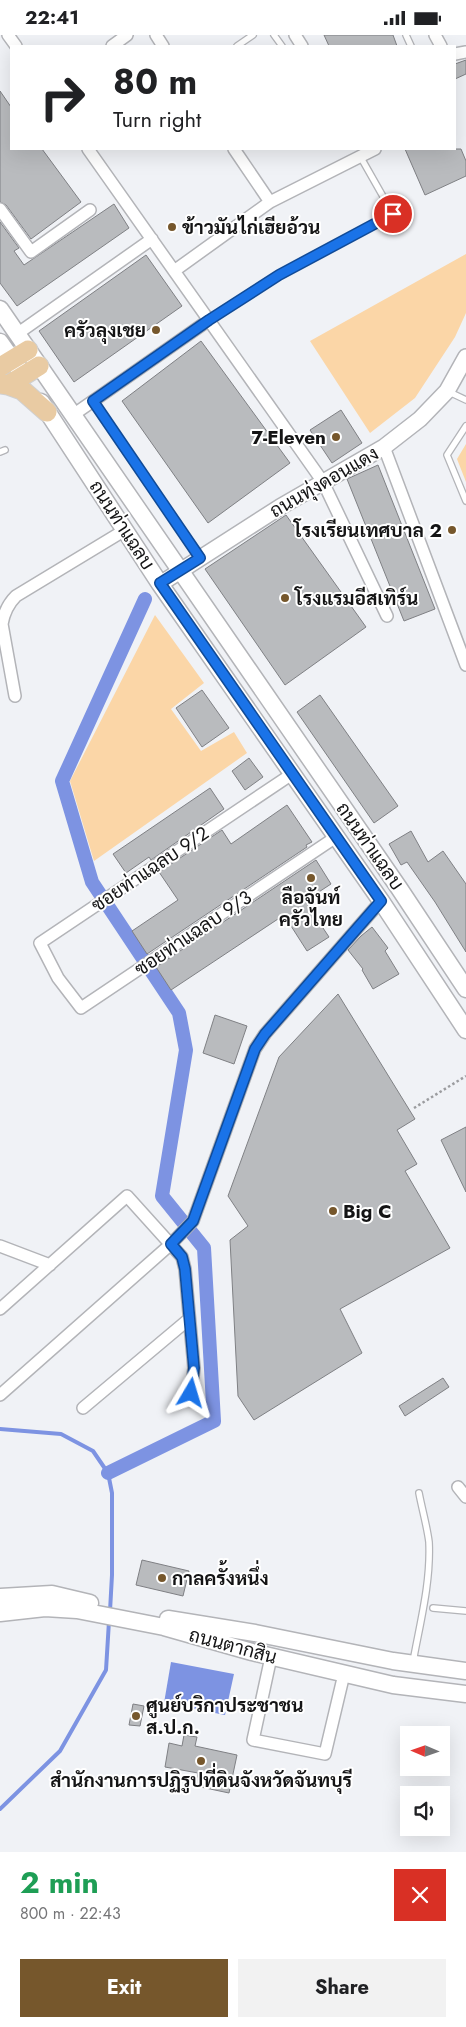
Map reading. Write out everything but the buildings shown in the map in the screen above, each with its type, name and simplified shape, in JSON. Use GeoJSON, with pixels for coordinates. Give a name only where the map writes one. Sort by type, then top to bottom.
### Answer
{"type":"FeatureCollection","features":[{"type":"Feature","properties":{"kind":"main road","name":"ถนนท่าแฉลบ"},"geometry":{"type":"LineString","coordinates":[[0,309],[17,334],[13,359]]}},
{"type":"Feature","properties":{"kind":"main road","name":"ถนนท่าแฉลบ"},"geometry":{"type":"LineString","coordinates":[[0,341],[13,359],[18,377],[73,415],[399,888],[465,987]]}},
{"type":"Feature","properties":{"kind":"main road"},"geometry":{"type":"LineString","coordinates":[[18,377],[22,390],[47,412]]}},
{"type":"Feature","properties":{"kind":"main road","name":"ถนนท่าแฉลบ"},"geometry":{"type":"LineString","coordinates":[[47,412],[160,583],[381,901],[466,1030]]}},
{"type":"Feature","properties":{"kind":"main road"},"geometry":{"type":"LineString","coordinates":[[381,901],[399,888]]}},
{"type":"Feature","properties":{"kind":"main road"},"geometry":{"type":"LineString","coordinates":[[0,1597],[52,1594],[118,1610],[138,1618]]}},
{"type":"Feature","properties":{"kind":"main road","name":"ถนนตากสิน"},"geometry":{"type":"LineString","coordinates":[[0,1613],[45,1608],[77,1610],[255,1633],[413,1664],[466,1671]]}},
{"type":"Feature","properties":{"kind":"main road","name":"ถนนตากสิน"},"geometry":{"type":"LineString","coordinates":[[138,1618],[272,1657],[344,1674],[393,1685],[466,1694]]}},
{"type":"Feature","properties":{"kind":"main road"},"geometry":{"type":"LineString","coordinates":[[446,1692],[450,1669]]}},
{"type":"Feature","properties":{"kind":"street"},"geometry":{"type":"LineString","coordinates":[[113,45],[127,35]]}},
{"type":"Feature","properties":{"kind":"street"},"geometry":{"type":"LineString","coordinates":[[89,150],[323,482],[387,616]]}},
{"type":"Feature","properties":{"kind":"street"},"geometry":{"type":"LineString","coordinates":[[236,150],[270,202]]}},
{"type":"Feature","properties":{"kind":"street"},"geometry":{"type":"LineString","coordinates":[[174,271],[270,202],[373,150]]}},
{"type":"Feature","properties":{"kind":"street"},"geometry":{"type":"LineString","coordinates":[[0,209],[31,252],[90,210]]}},
{"type":"Feature","properties":{"kind":"street"},"geometry":{"type":"LineString","coordinates":[[17,334],[152,239]]}},
{"type":"Feature","properties":{"kind":"street"},"geometry":{"type":"LineString","coordinates":[[73,415],[209,320]]}},
{"type":"Feature","properties":{"kind":"street","name":"ถนนทุ่งดอนแดง"},"geometry":{"type":"LineString","coordinates":[[160,583],[280,507],[384,447],[420,419],[447,391],[466,357]]}},
{"type":"Feature","properties":{"kind":"street"},"geometry":{"type":"LineString","coordinates":[[384,447],[466,665]]}},
{"type":"Feature","properties":{"kind":"street"},"geometry":{"type":"LineString","coordinates":[[15,696],[2,624],[4,613],[9,603],[16,596],[125,530]]}},
{"type":"Feature","properties":{"kind":"street","name":"ซอยท่าแฉลบ 9/2"},"geometry":{"type":"LineString","coordinates":[[58,978],[40,943],[292,774]]}},
{"type":"Feature","properties":{"kind":"street","name":"ซอยท่าแฉลบ 9/3"},"geometry":{"type":"LineString","coordinates":[[58,978],[81,1008],[336,837]]}},
{"type":"Feature","properties":{"kind":"street"},"geometry":{"type":"LineString","coordinates":[[0,1395],[171,1244],[193,1221],[255,1049],[265,1034],[381,901]]}},
{"type":"Feature","properties":{"kind":"street"},"geometry":{"type":"LineString","coordinates":[[0,1309],[127,1196],[182,1257],[185,1269],[194,1368],[191,1393]]}},
{"type":"Feature","properties":{"kind":"street"},"geometry":{"type":"LineString","coordinates":[[0,1246],[50,1265]]}},
{"type":"Feature","properties":{"kind":"street"},"geometry":{"type":"LineString","coordinates":[[82,1408],[190,1319]]}},
{"type":"Feature","properties":{"kind":"street"},"geometry":{"type":"LineString","coordinates":[[458,1487],[466,1497]]}},
{"type":"Feature","properties":{"kind":"street"},"geometry":{"type":"LineString","coordinates":[[272,1657],[253,1740],[325,1754],[344,1674]]}},
{"type":"Feature","properties":{"kind":"lane"},"geometry":{"type":"LineString","coordinates":[[238,45],[253,35]]}},
{"type":"Feature","properties":{"kind":"lane"},"geometry":{"type":"LineString","coordinates":[[209,320],[279,275],[393,214],[360,156]]}},
{"type":"Feature","properties":{"kind":"lane"},"geometry":{"type":"LineString","coordinates":[[447,391],[466,399]]}},
{"type":"Feature","properties":{"kind":"lane"},"geometry":{"type":"LineString","coordinates":[[93,401],[200,558]]}},
{"type":"Feature","properties":{"kind":"lane"},"geometry":{"type":"LineString","coordinates":[[466,426],[447,455],[466,501]]}},
{"type":"Feature","properties":{"kind":"lane"},"geometry":{"type":"LineString","coordinates":[[413,1664],[428,1567],[428,1539],[419,1493]]}},
{"type":"Feature","properties":{"kind":"lane"},"geometry":{"type":"LineString","coordinates":[[433,1608],[466,1611]]}},
{"type":"Feature","properties":{"kind":"path"},"geometry":{"type":"LineString","coordinates":[[414,1108],[466,1076]]}},
{"type":"Feature","properties":{"kind":"shaded area"},"geometry":{"type":"Polygon","coordinates":[[[466,254],[466,313],[455,337],[415,398],[370,433],[310,341],[466,254]]]}},
{"type":"Feature","properties":{"kind":"shaded area"},"geometry":{"type":"Polygon","coordinates":[[[466,444],[466,482],[457,459],[466,444]]]}},
{"type":"Feature","properties":{"kind":"shaded area"},"geometry":{"type":"Polygon","coordinates":[[[155,615],[204,683],[171,709],[201,751],[234,732],[247,753],[94,861],[70,781],[155,615]]]}},
{"type":"Feature","properties":{"kind":"water"},"geometry":{"type":"Polygon","coordinates":[[[171,1662],[234,1674],[225,1715],[164,1703],[171,1662]]]}},
{"type":"Feature","properties":{"kind":"waterway"},"geometry":{"type":"LineString","coordinates":[[108,1473],[214,1421],[204,1248],[162,1196],[186,1050],[179,1013],[92,882],[62,781],[145,599]]}},
{"type":"Feature","properties":{"kind":"waterway"},"geometry":{"type":"LineString","coordinates":[[0,1429],[61,1434],[93,1451],[108,1473],[112,1493],[110,1611]]}},
{"type":"Feature","properties":{"kind":"waterway"},"geometry":{"type":"LineString","coordinates":[[0,1809],[60,1751],[106,1670],[109,1621]]}},
{"type":"Feature","properties":{"kind":"place","name":"ข้าวมันไก่เฮียอ้วน"},"geometry":{"type":"Point","coordinates":[172,227]}},
{"type":"Feature","properties":{"kind":"place","name":"ครัวลุงเชย"},"geometry":{"type":"Point","coordinates":[156,330]}},
{"type":"Feature","properties":{"kind":"place","name":"7-Eleven"},"geometry":{"type":"Point","coordinates":[336,437]}},
{"type":"Feature","properties":{"kind":"place","name":"โรงเรียนเทศบาล 2"},"geometry":{"type":"Point","coordinates":[452,530]}},
{"type":"Feature","properties":{"kind":"place","name":"โรงแรมอีสเทิร์น"},"geometry":{"type":"Point","coordinates":[285,598]}},
{"type":"Feature","properties":{"kind":"place","name":"ลือจันท์ ครัวไทย"},"geometry":{"type":"Point","coordinates":[311,878]}},
{"type":"Feature","properties":{"kind":"place","name":"Big C"},"geometry":{"type":"Point","coordinates":[333,1211]}},
{"type":"Feature","properties":{"kind":"place","name":"กาลครั้งหนึ่ง"},"geometry":{"type":"Point","coordinates":[162,1578]}},
{"type":"Feature","properties":{"kind":"place","name":"ศูนย์บริกาประชาชน ส.ป.ก."},"geometry":{"type":"Point","coordinates":[136,1716]}},
{"type":"Feature","properties":{"kind":"place","name":"สำนักงานการปฏิรูปที่ดินจังหวัดจันทบุรี"},"geometry":{"type":"Point","coordinates":[201,1761]}},
{"type":"Feature","properties":{"kind":"route"},"geometry":{"type":"LineString","coordinates":[[191,1393],[194,1368],[185,1269],[182,1257],[171,1244],[193,1221],[255,1049],[265,1034],[381,901],[160,583],[200,558],[93,401],[209,320],[279,275],[393,214]]}}]}
